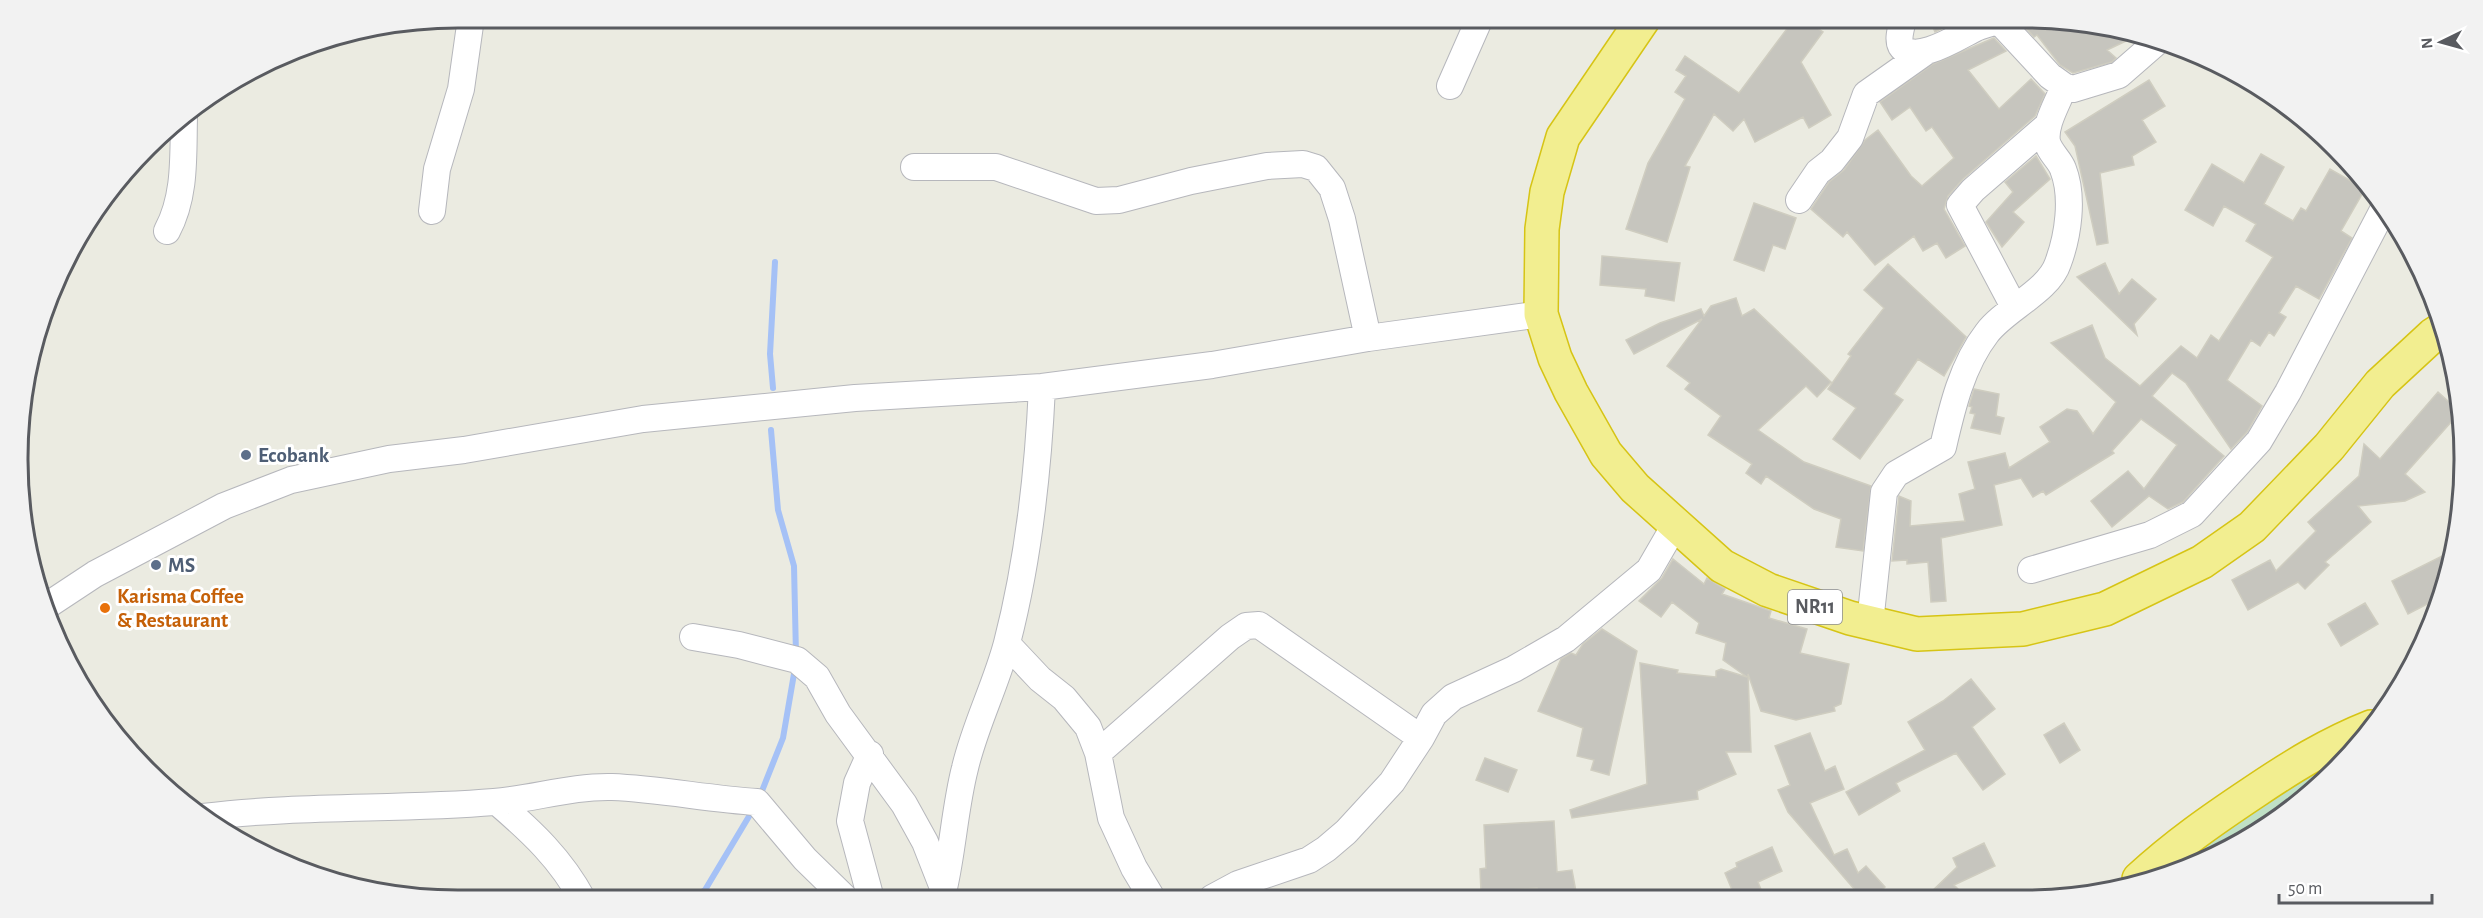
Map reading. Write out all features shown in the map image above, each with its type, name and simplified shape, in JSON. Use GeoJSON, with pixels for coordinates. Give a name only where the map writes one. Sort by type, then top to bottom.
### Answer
{"type":"FeatureCollection","features":[{"type":"Feature","properties":{"kind":"highway","name":"NR11"},"geometry":{"type":"LineString","coordinates":[[1637,28],[1563,137],[1547,192],[1542,229],[1541,314],[1555,358],[1571,392],[1606,454],[1635,488],[1722,566],[1768,590],[1870,623],[1917,634],[2023,629],[2105,609],[2202,562],[2252,527],[2329,447],[2380,384],[2435,333]]}},
{"type":"Feature","properties":{"kind":"highway"},"geometry":{"type":"LineString","coordinates":[[2147,871],[2177,844],[2296,764],[2357,732]]}},
{"type":"Feature","properties":{"kind":"street"},"geometry":{"type":"LineString","coordinates":[[432,211],[437,169],[461,89],[470,28]]}},
{"type":"Feature","properties":{"kind":"street"},"geometry":{"type":"LineString","coordinates":[[1450,86],[1476,28]]}},
{"type":"Feature","properties":{"kind":"street"},"geometry":{"type":"LineString","coordinates":[[1901,28],[1899,37],[1901,46],[1912,52],[1924,53]]}},
{"type":"Feature","properties":{"kind":"street"},"geometry":{"type":"LineString","coordinates":[[1799,200],[1818,172],[1832,161],[1850,138],[1866,94],[1924,53],[1977,28]]}},
{"type":"Feature","properties":{"kind":"street"},"geometry":{"type":"LineString","coordinates":[[2008,28],[2017,43],[2064,86],[2073,89],[2119,75],[2150,47]]}},
{"type":"Feature","properties":{"kind":"street"},"geometry":{"type":"LineString","coordinates":[[1870,623],[1884,492],[1896,474],[1943,447],[1961,383],[1972,356],[1988,332],[2014,307],[2048,280],[2058,265],[2067,221],[2068,184],[2062,166],[2047,142],[2048,125],[2064,86]]}},
{"type":"Feature","properties":{"kind":"street"},"geometry":{"type":"LineString","coordinates":[[2014,307],[1960,205],[1973,190],[2048,125]]}},
{"type":"Feature","properties":{"kind":"street"},"geometry":{"type":"LineString","coordinates":[[167,231],[177,212],[182,178],[184,128]]}},
{"type":"Feature","properties":{"kind":"street"},"geometry":{"type":"LineString","coordinates":[[914,167],[996,167],[1096,201],[1119,200],[1191,181],[1267,166],[1303,164],[1316,168],[1332,188],[1342,219],[1368,338]]}},
{"type":"Feature","properties":{"kind":"street"},"geometry":{"type":"LineString","coordinates":[[2031,570],[2150,535],[2192,513],[2259,441],[2288,392],[2380,216]]}},
{"type":"Feature","properties":{"kind":"street"},"geometry":{"type":"LineString","coordinates":[[53,602],[95,574],[224,506],[291,480],[389,459],[464,450],[643,419],[855,398],[1042,387],[1212,365],[1368,338],[1541,314]]}},
{"type":"Feature","properties":{"kind":"street"},"geometry":{"type":"LineString","coordinates":[[946,890],[965,767],[1007,644],[1031,534],[1038,468],[1042,387]]}},
{"type":"Feature","properties":{"kind":"street"},"geometry":{"type":"LineString","coordinates":[[1227,890],[1238,884],[1309,860],[1326,849],[1346,832],[1392,782],[1434,714],[1453,697],[1514,669],[1566,639],[1649,570],[1675,525]]}},
{"type":"Feature","properties":{"kind":"street"},"geometry":{"type":"LineString","coordinates":[[1098,753],[1230,638],[1246,626],[1259,625],[1421,738]]}},
{"type":"Feature","properties":{"kind":"street"},"geometry":{"type":"LineString","coordinates":[[693,637],[739,645],[797,660],[817,677],[837,714],[870,754],[904,804],[925,842],[943,890]]}},
{"type":"Feature","properties":{"kind":"street"},"geometry":{"type":"LineString","coordinates":[[1007,644],[1040,679],[1064,698],[1088,727],[1098,753],[1111,818],[1134,868],[1147,890]]}},
{"type":"Feature","properties":{"kind":"street"},"geometry":{"type":"LineString","coordinates":[[869,890],[850,821],[857,783],[870,754]]}},
{"type":"Feature","properties":{"kind":"street"},"geometry":{"type":"LineString","coordinates":[[216,814],[263,809],[354,810],[497,802],[611,787],[757,802],[806,859],[837,890]]}},
{"type":"Feature","properties":{"kind":"street"},"geometry":{"type":"LineString","coordinates":[[497,802],[541,840],[569,874],[578,890]]}},
{"type":"Feature","properties":{"kind":"green space"},"geometry":{"type":"Polygon","coordinates":[[[2350,741],[2308,783],[2263,817],[2189,857],[2153,870],[2350,741]]]}},
{"type":"Feature","properties":{"kind":"building"},"geometry":{"type":"Polygon","coordinates":[[[1788,28],[1817,28],[1823,32],[1801,62],[1831,115],[1809,128],[1803,117],[1755,142],[1744,119],[1733,131],[1714,114],[1685,166],[1690,167],[1667,242],[1626,229],[1648,163],[1685,99],[1675,92],[1686,76],[1676,70],[1685,56],[1739,93],[1788,28]]]}},
{"type":"Feature","properties":{"kind":"building"},"geometry":{"type":"Polygon","coordinates":[[[2026,28],[2080,32],[2126,41],[2107,50],[2116,58],[2112,62],[2073,73],[2060,65],[2037,35],[2034,37],[2026,28]]]}},
{"type":"Feature","properties":{"kind":"building"},"geometry":{"type":"Polygon","coordinates":[[[1994,38],[2006,51],[1968,70],[1999,109],[2031,79],[2045,94],[2035,116],[1963,179],[1948,196],[1944,209],[1965,246],[1946,258],[1937,243],[1923,251],[1914,236],[1875,265],[1847,232],[1843,237],[1811,209],[1829,182],[1844,170],[1865,140],[1878,130],[1911,176],[1922,186],[1954,158],[1932,127],[1926,131],[1910,107],[1892,120],[1880,102],[1933,64],[1994,38]]]}},
{"type":"Feature","properties":{"kind":"building"},"geometry":{"type":"Polygon","coordinates":[[[2149,80],[2165,106],[2142,120],[2156,142],[2132,156],[2134,165],[2100,173],[2108,243],[2097,245],[2075,146],[2065,132],[2149,80]]]}},
{"type":"Feature","properties":{"kind":"building"},"geometry":{"type":"Polygon","coordinates":[[[2261,154],[2284,167],[2264,204],[2293,221],[2301,208],[2306,211],[2330,169],[2355,183],[2363,193],[2341,231],[2352,238],[2319,299],[2296,286],[2279,313],[2286,317],[2274,336],[2269,332],[2260,346],[2251,340],[2227,380],[2262,406],[2247,432],[2231,449],[2186,383],[2172,373],[2152,396],[2224,456],[2183,502],[2168,509],[2149,496],[2112,527],[2091,501],[2128,471],[2144,489],[2177,445],[2141,419],[2112,451],[2114,453],[2046,495],[2043,491],[2033,497],[2021,478],[1994,485],[2002,525],[1941,538],[1946,601],[1931,602],[1928,562],[1907,564],[1907,560],[1892,561],[1899,496],[1911,501],[1910,526],[1965,521],[1959,494],[1975,489],[1968,462],[2005,453],[2009,468],[2050,442],[2040,427],[2067,409],[2077,411],[2093,434],[2116,402],[2051,343],[2092,325],[2105,358],[2140,386],[2181,346],[2197,358],[2211,335],[2219,341],[2273,257],[2246,241],[2256,224],[2224,206],[2213,226],[2185,210],[2212,164],[2244,183],[2261,154]]]}},
{"type":"Feature","properties":{"kind":"building"},"geometry":{"type":"Polygon","coordinates":[[[2036,156],[2050,179],[2013,212],[2024,222],[2002,247],[1986,222],[2013,192],[2005,182],[2036,156]]]}},
{"type":"Feature","properties":{"kind":"building"},"geometry":{"type":"Polygon","coordinates":[[[1754,203],[1796,218],[1785,249],[1773,245],[1764,271],[1734,260],[1754,203]]]}},
{"type":"Feature","properties":{"kind":"building"},"geometry":{"type":"Polygon","coordinates":[[[1602,256],[1680,263],[1674,301],[1645,296],[1646,289],[1600,285],[1602,256]]]}},
{"type":"Feature","properties":{"kind":"building"},"geometry":{"type":"Polygon","coordinates":[[[2105,263],[2119,294],[2132,279],[2156,299],[2134,324],[2137,335],[2077,277],[2105,263]]]}},
{"type":"Feature","properties":{"kind":"building"},"geometry":{"type":"Polygon","coordinates":[[[1888,264],[1966,337],[1944,376],[1918,359],[1894,394],[1903,400],[1860,459],[1833,439],[1856,408],[1828,389],[1851,356],[1848,354],[1884,308],[1864,290],[1888,264]]]}},
{"type":"Feature","properties":{"kind":"building"},"geometry":{"type":"Polygon","coordinates":[[[1736,298],[1742,316],[1754,309],[1831,382],[1817,397],[1806,386],[1758,430],[1804,462],[1871,486],[1863,551],[1836,547],[1841,519],[1814,509],[1766,476],[1761,484],[1746,473],[1752,464],[1708,435],[1721,416],[1685,389],[1690,383],[1667,366],[1702,319],[1634,354],[1626,340],[1660,323],[1701,309],[1704,316],[1711,306],[1736,298]]]}},
{"type":"Feature","properties":{"kind":"building"},"geometry":{"type":"Polygon","coordinates":[[[1974,389],[1999,394],[1996,416],[2004,418],[2000,434],[1971,428],[1975,414],[1970,413],[1972,407],[1969,406],[1974,389]]]}},
{"type":"Feature","properties":{"kind":"building"},"geometry":{"type":"Polygon","coordinates":[[[2438,392],[2451,404],[2453,420],[2405,474],[2425,492],[2405,501],[2358,506],[2371,522],[2325,562],[2329,565],[2305,589],[2298,582],[2248,610],[2232,580],[2270,560],[2276,571],[2316,531],[2308,522],[2359,476],[2364,444],[2380,459],[2438,392]]]}},
{"type":"Feature","properties":{"kind":"building"},"geometry":{"type":"Polygon","coordinates":[[[2443,555],[2430,603],[2408,614],[2392,581],[2443,555]]]}},
{"type":"Feature","properties":{"kind":"building"},"geometry":{"type":"Polygon","coordinates":[[[1673,559],[1704,584],[1707,578],[1725,589],[1722,594],[1771,611],[1769,618],[1807,629],[1800,653],[1849,664],[1841,704],[1834,707],[1835,711],[1796,720],[1761,711],[1748,674],[1751,752],[1726,752],[1736,774],[1697,791],[1698,799],[1572,818],[1570,810],[1647,784],[1640,663],[1678,670],[1677,673],[1716,677],[1716,671],[1721,669],[1747,677],[1723,660],[1726,643],[1696,633],[1699,623],[1672,602],[1661,617],[1639,601],[1662,578],[1673,559]]]}},
{"type":"Feature","properties":{"kind":"building"},"geometry":{"type":"Polygon","coordinates":[[[2365,603],[2378,624],[2341,646],[2328,624],[2365,603]]]}},
{"type":"Feature","properties":{"kind":"building"},"geometry":{"type":"Polygon","coordinates":[[[1602,629],[1637,651],[1609,775],[1591,770],[1594,760],[1577,756],[1583,728],[1538,711],[1561,659],[1571,653],[1576,655],[1583,644],[1602,629]]]}},
{"type":"Feature","properties":{"kind":"building"},"geometry":{"type":"Polygon","coordinates":[[[1971,679],[1995,709],[1972,727],[2005,774],[1983,790],[1956,753],[1896,783],[1900,791],[1859,815],[1846,792],[1925,750],[1908,722],[1943,701],[1971,679]]]}},
{"type":"Feature","properties":{"kind":"building"},"geometry":{"type":"Polygon","coordinates":[[[2064,723],[2080,750],[2060,763],[2044,735],[2064,723]]]}},
{"type":"Feature","properties":{"kind":"building"},"geometry":{"type":"Polygon","coordinates":[[[1810,733],[1825,771],[1835,766],[1844,789],[1810,803],[1834,855],[1847,849],[1858,873],[1866,866],[1885,887],[1882,890],[1855,890],[1788,812],[1778,790],[1790,785],[1775,746],[1810,733]]]}},
{"type":"Feature","properties":{"kind":"building"},"geometry":{"type":"Polygon","coordinates":[[[1485,758],[1517,770],[1508,792],[1476,780],[1485,758]]]}},
{"type":"Feature","properties":{"kind":"building"},"geometry":{"type":"Polygon","coordinates":[[[1554,821],[1557,872],[1572,870],[1576,890],[1537,890],[1537,888],[1481,890],[1480,869],[1486,868],[1484,825],[1554,821]]]}},
{"type":"Feature","properties":{"kind":"building"},"geometry":{"type":"Polygon","coordinates":[[[1984,843],[1995,866],[1954,885],[1959,890],[1933,890],[1957,867],[1953,858],[1984,843]]]}},
{"type":"Feature","properties":{"kind":"building"},"geometry":{"type":"Polygon","coordinates":[[[1772,847],[1782,871],[1758,882],[1761,890],[1732,890],[1725,873],[1737,867],[1736,863],[1772,847]]]}},
{"type":"Feature","properties":{"kind":"waterway"},"geometry":{"type":"LineString","coordinates":[[773,388],[770,354],[775,262]]}},
{"type":"Feature","properties":{"kind":"waterway"},"geometry":{"type":"LineString","coordinates":[[771,430],[778,510],[794,566],[796,655]]}},
{"type":"Feature","properties":{"kind":"waterway"},"geometry":{"type":"LineString","coordinates":[[760,796],[783,738],[795,668]]}},
{"type":"Feature","properties":{"kind":"waterway"},"geometry":{"type":"LineString","coordinates":[[705,890],[754,808]]}},
{"type":"Feature","properties":{"kind":"place","name":"Ecobank"},"geometry":{"type":"Point","coordinates":[246,455]}},
{"type":"Feature","properties":{"kind":"place","name":"MS"},"geometry":{"type":"Point","coordinates":[156,565]}},
{"type":"Feature","properties":{"kind":"place","name":"Karisma Coffee & Restaurant"},"geometry":{"type":"Point","coordinates":[105,608]}}]}
